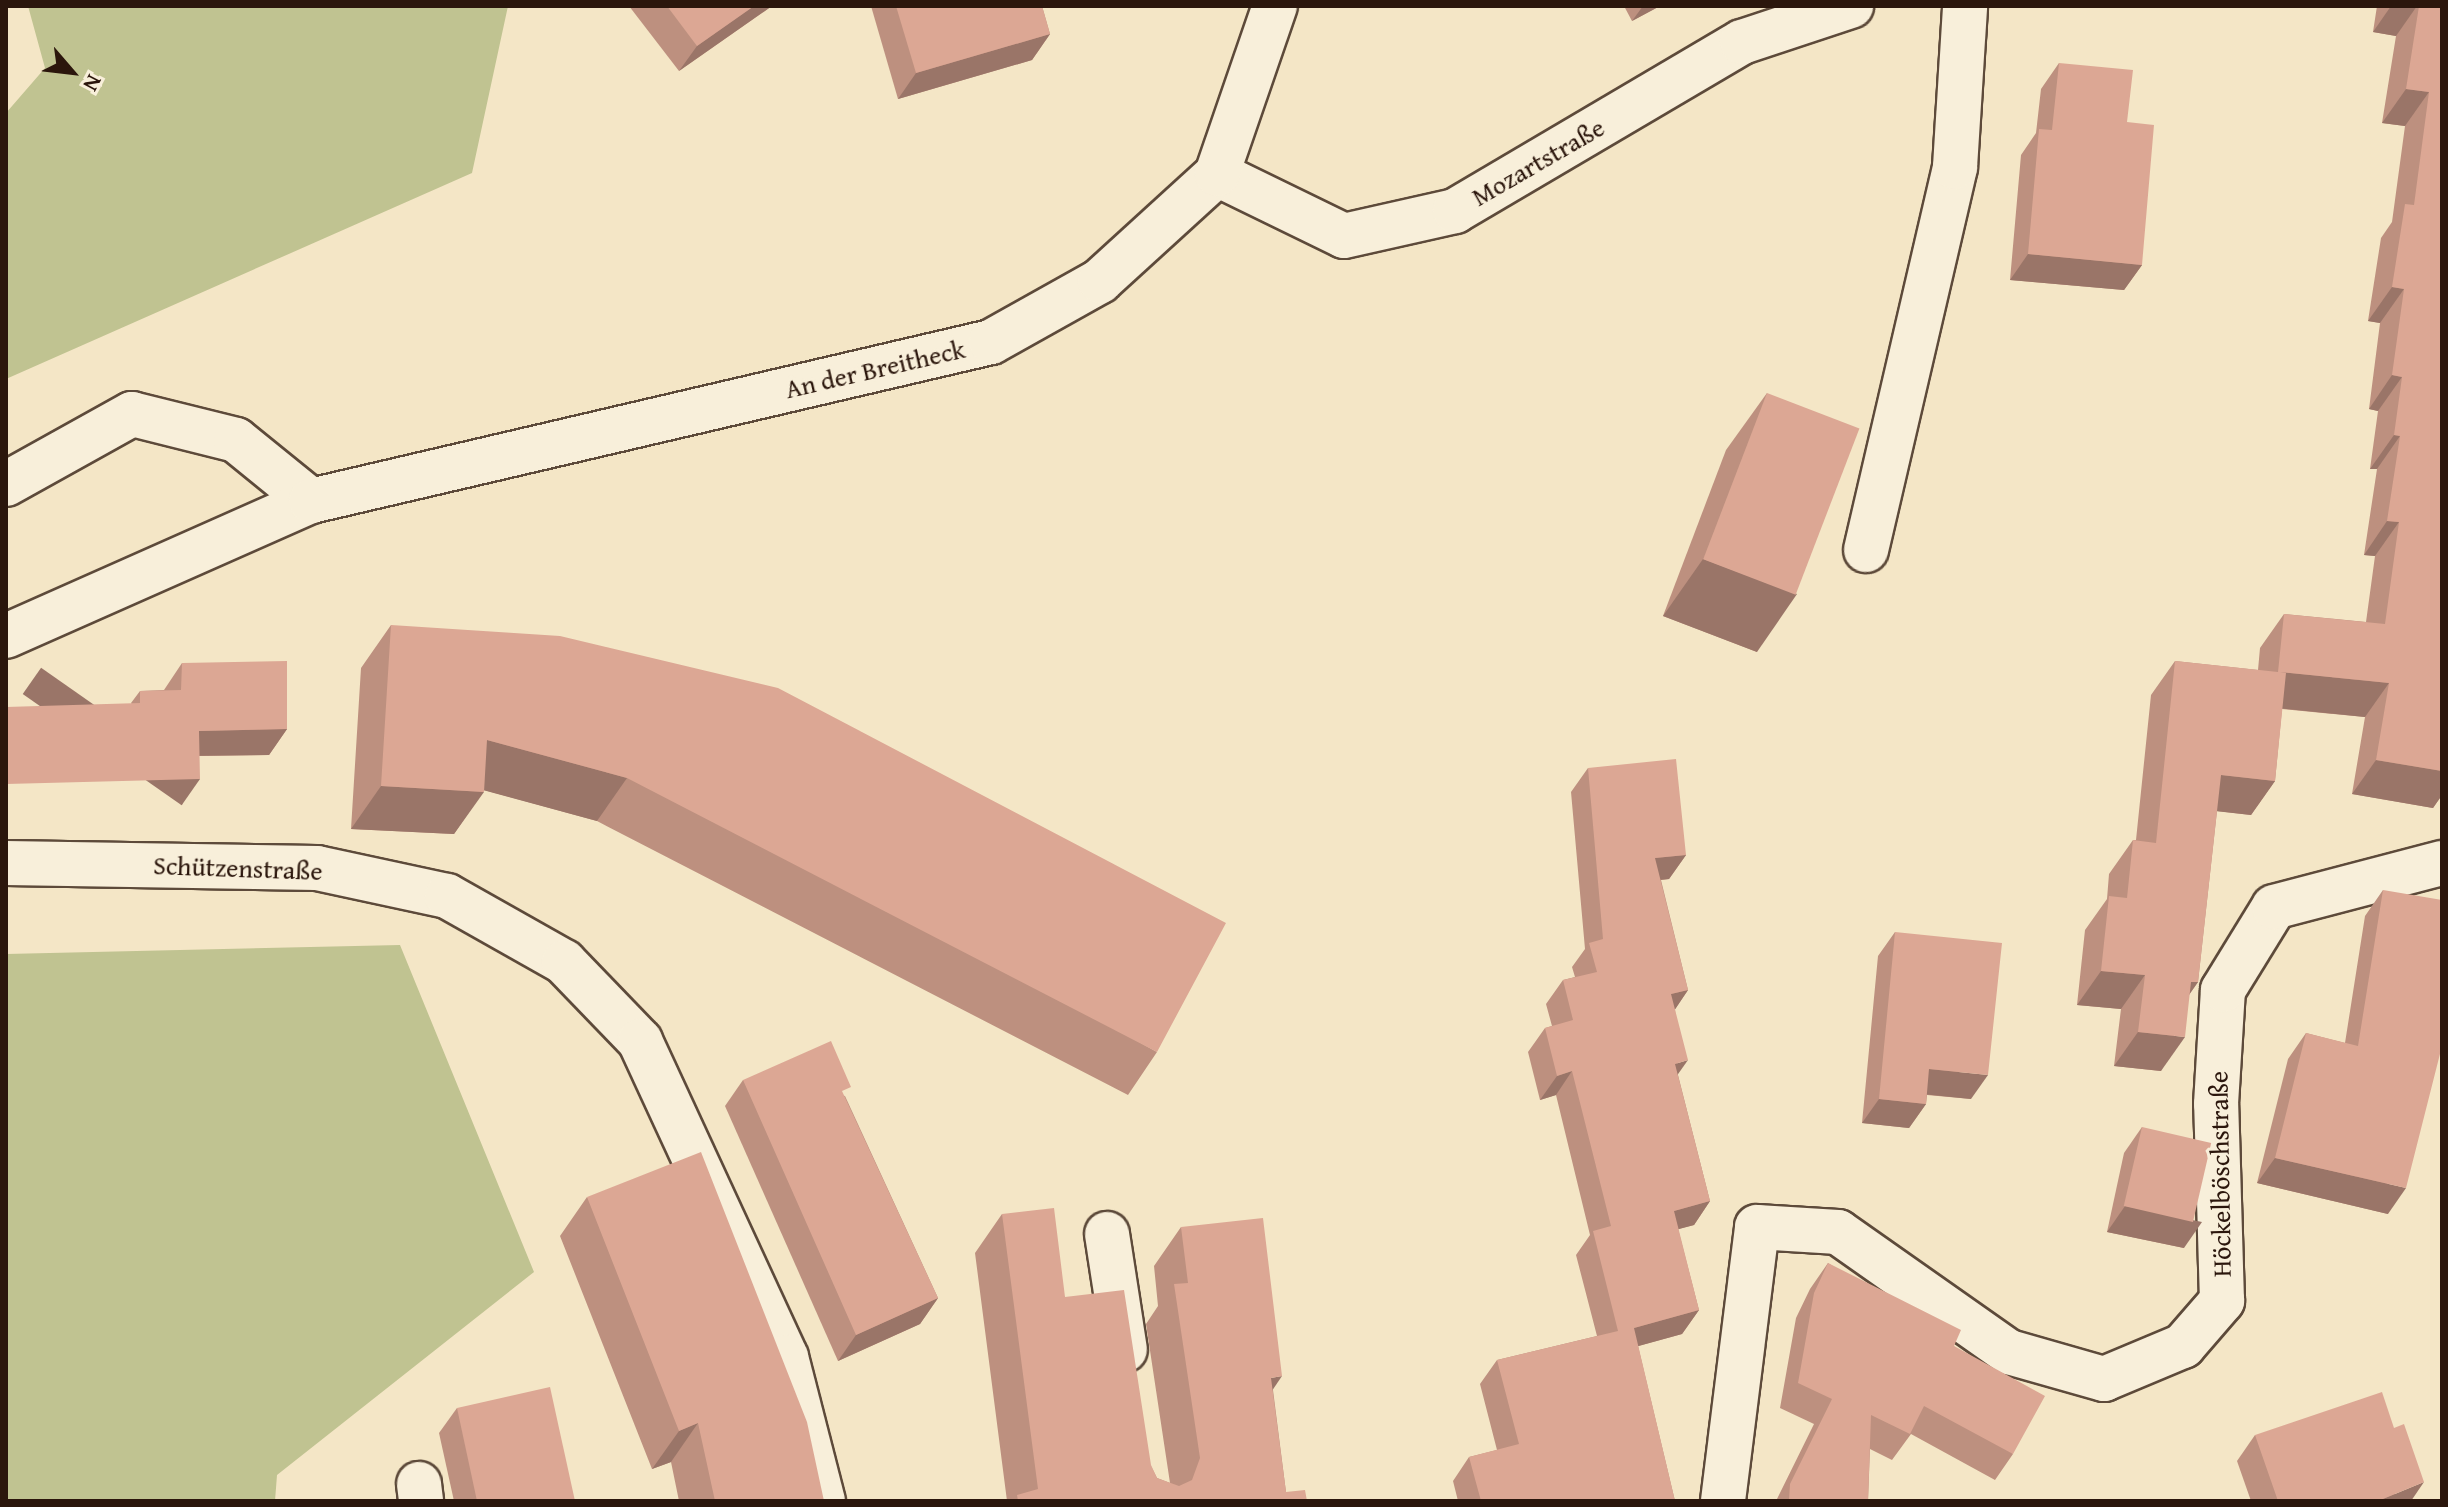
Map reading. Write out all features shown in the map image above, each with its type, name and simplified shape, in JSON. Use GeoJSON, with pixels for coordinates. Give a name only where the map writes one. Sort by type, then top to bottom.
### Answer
{"type":"FeatureCollection","features":[{"type":"Feature","properties":{"kind":"street","name":"An der Breitheck"},"geometry":{"type":"LineString","coordinates":[[311,501],[991,342],[1100,281],[1217,174],[1275,6]]}},
{"type":"Feature","properties":{"kind":"street","name":"Mozartstraße"},"geometry":{"type":"LineString","coordinates":[[1217,174],[1344,236],[1455,211],[1742,42],[1851,6]]}},
{"type":"Feature","properties":{"kind":"street"},"geometry":{"type":"LineString","coordinates":[[1866,550],[1955,167],[1965,6]]}},
{"type":"Feature","properties":{"kind":"street"},"geometry":{"type":"LineString","coordinates":[[6,484],[132,414],[236,440],[311,501],[6,636]]}},
{"type":"Feature","properties":{"kind":"street","name":"Schützenstraße"},"geometry":{"type":"LineString","coordinates":[[6,863],[317,868],[447,896],[564,962],[640,1041],[786,1357],[823,1501]]}},
{"type":"Feature","properties":{"kind":"street","name":"Höckelböschstraße"},"geometry":{"type":"LineString","coordinates":[[1723,1501],[1757,1227],[1838,1232],[2009,1352],[2104,1379],[2183,1346],[2222,1301],[2216,1104],[2223,990],[2274,907],[2442,863]]}},
{"type":"Feature","properties":{"kind":"street"},"geometry":{"type":"LineString","coordinates":[[1107,1234],[1131,1391]]}},
{"type":"Feature","properties":{"kind":"green space"},"geometry":{"type":"Polygon","coordinates":[[[28,6],[508,6],[472,173],[6,379],[6,113],[45,68],[28,6]]]}},
{"type":"Feature","properties":{"kind":"green space"},"geometry":{"type":"Polygon","coordinates":[[[400,945],[534,1272],[277,1475],[275,1501],[6,1501],[6,954],[400,945]]]}},
{"type":"Feature","properties":{"kind":"building"},"geometry":{"type":"Polygon","coordinates":[[[667,6],[754,6],[697,46],[667,6]]]}},
{"type":"Feature","properties":{"kind":"building"},"geometry":{"type":"Polygon","coordinates":[[[896,6],[1042,6],[1050,34],[916,73],[896,6]]]}},
{"type":"Feature","properties":{"kind":"building"},"geometry":{"type":"Polygon","coordinates":[[[2419,6],[2442,6],[2442,771],[2376,760],[2389,683],[2280,672],[2286,673],[2275,781],[2221,775],[2198,982],[2191,982],[2185,1037],[2138,1032],[2145,975],[2101,971],[2109,896],[2127,898],[2133,840],[2156,843],[2175,661],[2278,672],[2284,614],[2385,624],[2399,522],[2387,521],[2400,436],[2394,435],[2402,377],[2392,375],[2404,289],[2392,287],[2405,204],[2414,205],[2429,92],[2406,89],[2419,6]]]}},
{"type":"Feature","properties":{"kind":"building"},"geometry":{"type":"Polygon","coordinates":[[[2059,63],[2133,70],[2127,122],[2154,125],[2142,265],[2028,254],[2039,129],[2052,130],[2059,63]]]}},
{"type":"Feature","properties":{"kind":"building"},"geometry":{"type":"Polygon","coordinates":[[[1767,393],[1859,428],[1796,595],[1703,559],[1767,393]]]}},
{"type":"Feature","properties":{"kind":"building"},"geometry":{"type":"Polygon","coordinates":[[[391,625],[560,636],[778,688],[1226,923],[1157,1052],[627,778],[487,740],[484,792],[381,786],[391,625]]]}},
{"type":"Feature","properties":{"kind":"building"},"geometry":{"type":"Polygon","coordinates":[[[287,661],[287,729],[199,731],[200,779],[6,784],[6,707],[140,703],[140,691],[181,690],[182,663],[287,661]]]}},
{"type":"Feature","properties":{"kind":"building"},"geometry":{"type":"Polygon","coordinates":[[[1676,759],[1686,855],[1655,858],[1688,990],[1671,994],[1688,1060],[1675,1064],[1710,1201],[1674,1211],[1699,1310],[1634,1328],[1675,1501],[1481,1501],[1469,1457],[1519,1444],[1497,1360],[1618,1331],[1593,1231],[1611,1226],[1572,1071],[1557,1076],[1545,1028],[1573,1020],[1563,980],[1597,972],[1589,943],[1603,939],[1588,768],[1676,759]]]}},
{"type":"Feature","properties":{"kind":"building"},"geometry":{"type":"Polygon","coordinates":[[[2383,890],[2442,900],[2442,1046],[2406,1188],[2275,1158],[2306,1033],[2358,1046],[2383,890]]]}},
{"type":"Feature","properties":{"kind":"building"},"geometry":{"type":"Polygon","coordinates":[[[1895,932],[2002,943],[1988,1075],[1929,1069],[1926,1104],[1879,1099],[1895,932]]]}},
{"type":"Feature","properties":{"kind":"building"},"geometry":{"type":"Polygon","coordinates":[[[831,1041],[851,1087],[842,1091],[938,1298],[856,1335],[743,1080],[831,1041]]]}},
{"type":"Feature","properties":{"kind":"building"},"geometry":{"type":"Polygon","coordinates":[[[2142,1127],[2211,1143],[2193,1222],[2124,1206],[2142,1127]]]}},
{"type":"Feature","properties":{"kind":"building"},"geometry":{"type":"Polygon","coordinates":[[[701,1152],[807,1422],[824,1501],[715,1501],[698,1423],[679,1431],[587,1197],[701,1152]]]}},
{"type":"Feature","properties":{"kind":"building"},"geometry":{"type":"Polygon","coordinates":[[[1054,1208],[1065,1297],[1124,1290],[1151,1465],[1157,1478],[1179,1486],[1192,1480],[1200,1458],[1174,1284],[1188,1283],[1181,1227],[1263,1218],[1282,1376],[1271,1378],[1286,1492],[1305,1490],[1307,1501],[1018,1501],[1017,1495],[1038,1489],[1002,1214],[1054,1208]]]}},
{"type":"Feature","properties":{"kind":"building"},"geometry":{"type":"Polygon","coordinates":[[[1828,1263],[1961,1330],[1954,1346],[2045,1396],[2013,1454],[1924,1406],[1910,1434],[1871,1415],[1868,1501],[1789,1501],[1790,1484],[1832,1399],[1798,1383],[1814,1293],[1828,1263]]]}},
{"type":"Feature","properties":{"kind":"building"},"geometry":{"type":"Polygon","coordinates":[[[550,1387],[575,1501],[477,1501],[457,1408],[550,1387]]]}},
{"type":"Feature","properties":{"kind":"building"},"geometry":{"type":"Polygon","coordinates":[[[2382,1392],[2394,1428],[2404,1424],[2424,1482],[2378,1501],[2278,1501],[2255,1435],[2382,1392]]]}}]}
